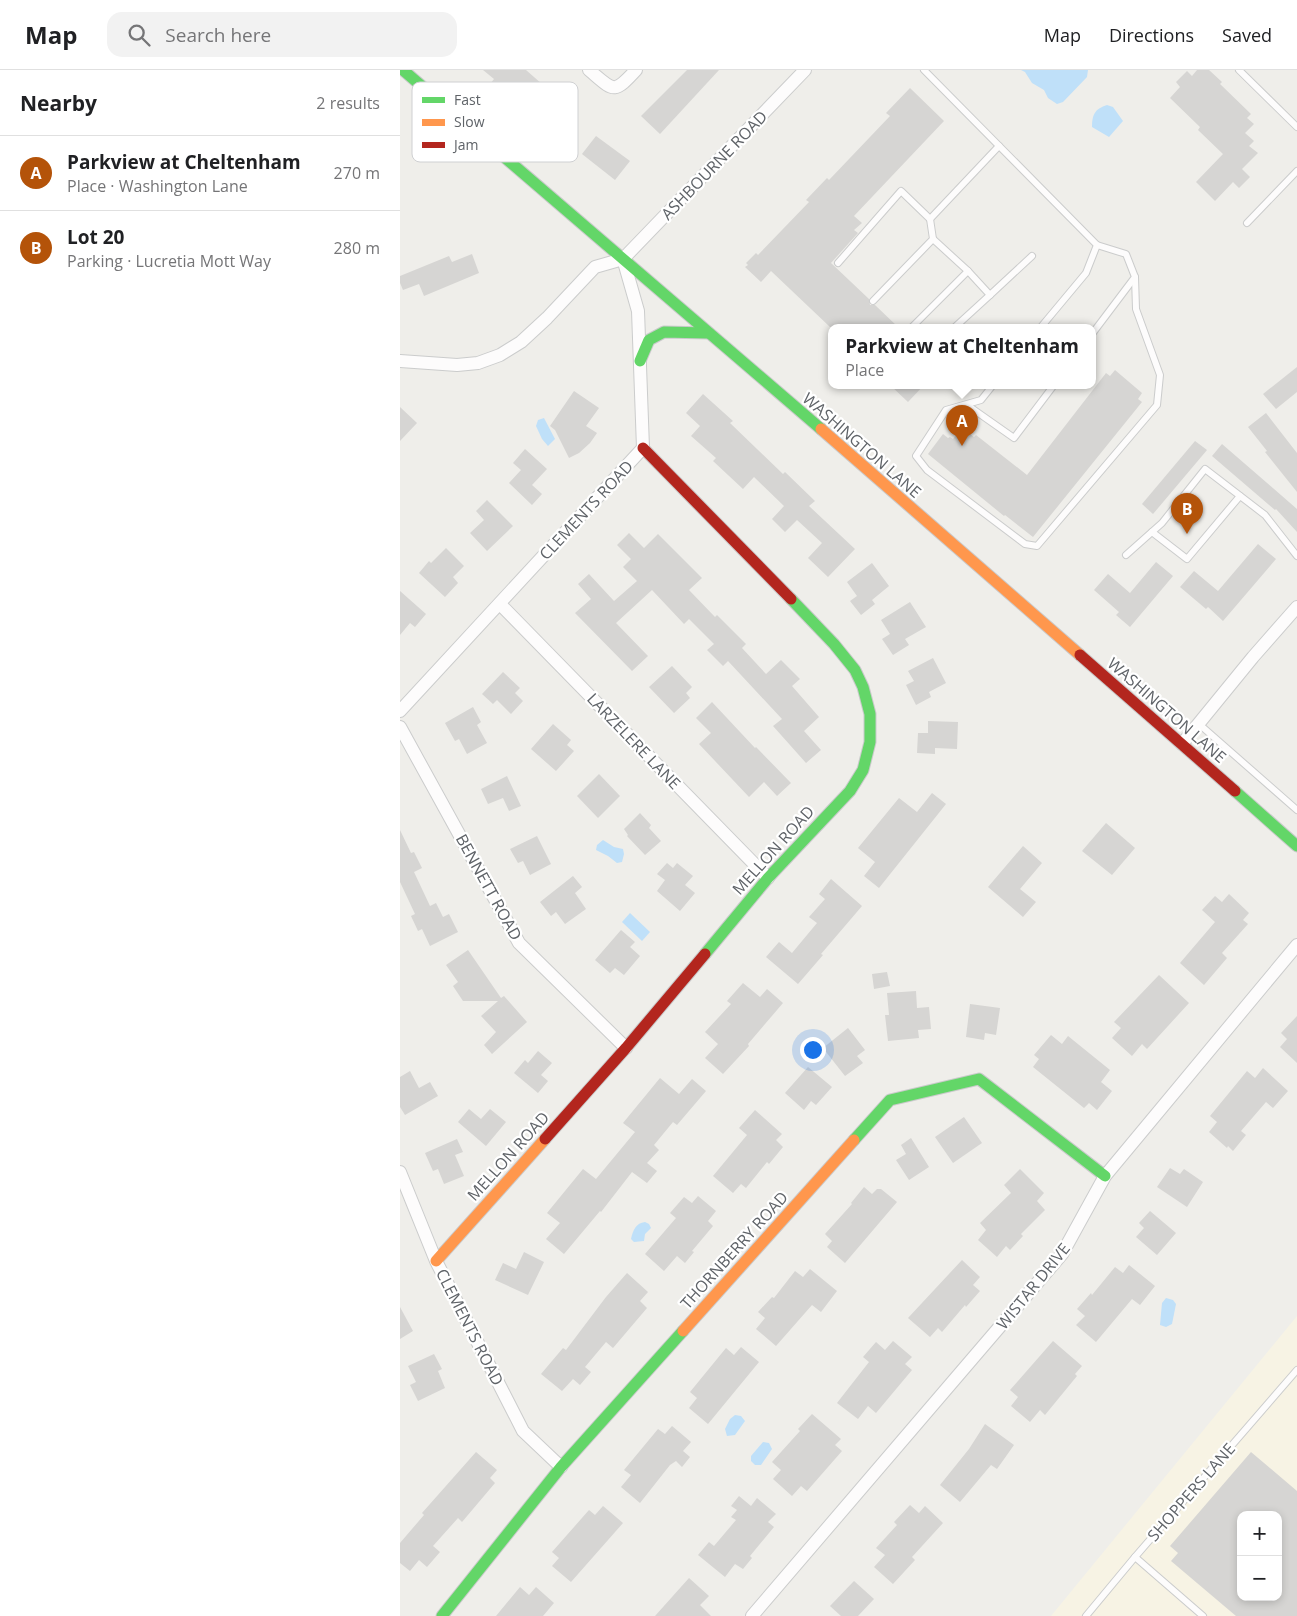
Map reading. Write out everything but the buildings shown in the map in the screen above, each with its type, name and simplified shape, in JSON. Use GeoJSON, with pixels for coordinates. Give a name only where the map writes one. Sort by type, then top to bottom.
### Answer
{"type":"FeatureCollection","features":[{"type":"Feature","properties":{"kind":"street","name":"WASHINGTON LANE"},"geometry":{"type":"LineString","coordinates":[[403,70],[417,82]]}},
{"type":"Feature","properties":{"kind":"street"},"geometry":{"type":"LineString","coordinates":[[590,70],[609,87],[614,88],[622,85],[636,70]]}},
{"type":"Feature","properties":{"kind":"street","name":"ASHBOURNE ROAD"},"geometry":{"type":"LineString","coordinates":[[623,259],[805,70]]}},
{"type":"Feature","properties":{"kind":"street","name":"WASHINGTON LANE"},"geometry":{"type":"LineString","coordinates":[[510,162],[1182,744],[1297,846]]}},
{"type":"Feature","properties":{"kind":"street"},"geometry":{"type":"LineString","coordinates":[[400,361],[457,365],[478,363],[500,355],[521,342],[547,318],[595,267],[623,259]]}},
{"type":"Feature","properties":{"kind":"street","name":"CLEMENTS ROAD"},"geometry":{"type":"LineString","coordinates":[[400,711],[642,448],[638,311],[623,259]]}},
{"type":"Feature","properties":{"kind":"street"},"geometry":{"type":"LineString","coordinates":[[640,361],[649,340],[664,332],[708,333]]}},
{"type":"Feature","properties":{"kind":"street","name":"MELLON ROAD"},"geometry":{"type":"LineString","coordinates":[[436,1262],[626,1048],[768,878],[850,791],[863,770],[870,742],[871,729],[867,700],[855,670],[834,644],[642,448]]}},
{"type":"Feature","properties":{"kind":"street","name":"LARZELERE LANE"},"geometry":{"type":"LineString","coordinates":[[500,604],[768,878]]}},
{"type":"Feature","properties":{"kind":"street"},"geometry":{"type":"LineString","coordinates":[[1182,744],[1253,657],[1297,608]]}},
{"type":"Feature","properties":{"kind":"street","name":"BENNETT ROAD"},"geometry":{"type":"LineString","coordinates":[[400,727],[519,943],[626,1048]]}},
{"type":"Feature","properties":{"kind":"street","name":"WISTAR DRIVE"},"geometry":{"type":"LineString","coordinates":[[752,1616],[1062,1254],[1105,1176],[1297,945]]}},
{"type":"Feature","properties":{"kind":"street","name":"THORNBERRY ROAD"},"geometry":{"type":"LineString","coordinates":[[442,1616],[561,1467],[890,1100],[978,1079],[1105,1176]]}},
{"type":"Feature","properties":{"kind":"street","name":"CLEMENTS ROAD"},"geometry":{"type":"LineString","coordinates":[[400,1172],[436,1262],[523,1431],[561,1467]]}},
{"type":"Feature","properties":{"kind":"lane"},"geometry":{"type":"LineString","coordinates":[[924,70],[1097,245],[1126,254],[1135,277],[1136,310],[1160,375],[1156,405],[1037,546],[1026,544],[927,470],[916,456],[946,410],[980,400],[990,389]]}},
{"type":"Feature","properties":{"kind":"lane"},"geometry":{"type":"LineString","coordinates":[[1239,70],[1297,127]]}},
{"type":"Feature","properties":{"kind":"lane"},"geometry":{"type":"LineString","coordinates":[[930,219],[999,146]]}},
{"type":"Feature","properties":{"kind":"lane"},"geometry":{"type":"LineString","coordinates":[[1247,223],[1297,171]]}},
{"type":"Feature","properties":{"kind":"lane"},"geometry":{"type":"LineString","coordinates":[[838,263],[901,191],[930,219],[933,239],[990,295]]}},
{"type":"Feature","properties":{"kind":"lane"},"geometry":{"type":"LineString","coordinates":[[873,301],[933,239]]}},
{"type":"Feature","properties":{"kind":"lane"},"geometry":{"type":"LineString","coordinates":[[1043,324],[1086,273],[1097,245]]}},
{"type":"Feature","properties":{"kind":"lane"},"geometry":{"type":"LineString","coordinates":[[958,324],[1032,256]]}},
{"type":"Feature","properties":{"kind":"lane"},"geometry":{"type":"LineString","coordinates":[[915,324],[968,272]]}},
{"type":"Feature","properties":{"kind":"lane"},"geometry":{"type":"LineString","coordinates":[[1096,329],[1135,277]]}},
{"type":"Feature","properties":{"kind":"lane"},"geometry":{"type":"LineString","coordinates":[[967,405],[1014,438],[1051,389]]}},
{"type":"Feature","properties":{"kind":"lane"},"geometry":{"type":"LineString","coordinates":[[1126,555],[1162,523],[1205,469],[1265,515],[1297,556]]}},
{"type":"Feature","properties":{"kind":"lane"},"geometry":{"type":"LineString","coordinates":[[1152,532],[1187,559],[1240,496]]}},
{"type":"Feature","properties":{"kind":"lane"},"geometry":{"type":"LineString","coordinates":[[1199,724],[1297,810]]}},
{"type":"Feature","properties":{"kind":"lane","name":"SHOPPERS LANE"},"geometry":{"type":"LineString","coordinates":[[1086,1616],[1135,1557],[1296,1374]]}},
{"type":"Feature","properties":{"kind":"lane"},"geometry":{"type":"LineString","coordinates":[[1135,1557],[1203,1616]]}},
{"type":"Feature","properties":{"kind":"shaded area"},"geometry":{"type":"Polygon","coordinates":[[[1297,1316],[1297,1616],[1051,1616],[1297,1316]]]}},
{"type":"Feature","properties":{"kind":"water"},"geometry":{"type":"Polygon","coordinates":[[[1021,70],[1088,70],[1087,77],[1063,102],[1057,104],[1048,98],[1044,90],[1032,83],[1025,72],[1021,70]]]}},
{"type":"Feature","properties":{"kind":"water"},"geometry":{"type":"Polygon","coordinates":[[[1107,105],[1113,107],[1123,121],[1109,137],[1092,127],[1095,113],[1107,105]]]}},
{"type":"Feature","properties":{"kind":"water"},"geometry":{"type":"Polygon","coordinates":[[[544,418],[555,439],[548,446],[542,439],[536,426],[538,420],[544,418]]]}},
{"type":"Feature","properties":{"kind":"water"},"geometry":{"type":"Polygon","coordinates":[[[603,840],[614,847],[623,849],[622,862],[617,863],[596,850],[597,845],[603,840]]]}},
{"type":"Feature","properties":{"kind":"water"},"geometry":{"type":"Polygon","coordinates":[[[630,913],[650,932],[642,941],[622,922],[630,913]]]}},
{"type":"Feature","properties":{"kind":"water"},"geometry":{"type":"Polygon","coordinates":[[[645,1222],[651,1228],[645,1234],[644,1241],[634,1242],[631,1239],[634,1230],[637,1225],[645,1222]]]}},
{"type":"Feature","properties":{"kind":"water"},"geometry":{"type":"Polygon","coordinates":[[[1166,1298],[1173,1300],[1176,1304],[1172,1324],[1166,1327],[1160,1325],[1162,1303],[1166,1298]]]}},
{"type":"Feature","properties":{"kind":"water"},"geometry":{"type":"Polygon","coordinates":[[[735,1415],[741,1416],[745,1421],[735,1435],[727,1436],[725,1429],[730,1419],[735,1415]]]}},
{"type":"Feature","properties":{"kind":"water"},"geometry":{"type":"Polygon","coordinates":[[[763,1442],[769,1443],[772,1449],[761,1465],[755,1465],[751,1461],[751,1456],[763,1442]]]}},
{"type":"Feature","properties":{"kind":"traffic: fast"},"geometry":{"type":"LineString","coordinates":[[403,70],[417,82]]}},
{"type":"Feature","properties":{"kind":"traffic: fast"},"geometry":{"type":"LineString","coordinates":[[510,162],[821,429]]}},
{"type":"Feature","properties":{"kind":"traffic: fast"},"geometry":{"type":"LineString","coordinates":[[640,361],[649,340],[664,332],[708,333]]}},
{"type":"Feature","properties":{"kind":"traffic: fast"},"geometry":{"type":"LineString","coordinates":[[705,954],[768,878],[850,791],[863,770],[870,742],[870,714],[863,687],[855,670],[834,644],[791,599]]}},
{"type":"Feature","properties":{"kind":"traffic: fast"},"geometry":{"type":"LineString","coordinates":[[1235,791],[1297,846]]}},
{"type":"Feature","properties":{"kind":"traffic: fast"},"geometry":{"type":"LineString","coordinates":[[854,1140],[890,1100],[979,1079],[1105,1176]]}},
{"type":"Feature","properties":{"kind":"traffic: fast"},"geometry":{"type":"LineString","coordinates":[[442,1616],[561,1467],[683,1331]]}},
{"type":"Feature","properties":{"kind":"traffic: slow"},"geometry":{"type":"LineString","coordinates":[[821,429],[1080,655]]}},
{"type":"Feature","properties":{"kind":"traffic: slow"},"geometry":{"type":"LineString","coordinates":[[436,1261],[545,1139]]}},
{"type":"Feature","properties":{"kind":"traffic: slow"},"geometry":{"type":"LineString","coordinates":[[683,1331],[854,1140]]}},
{"type":"Feature","properties":{"kind":"traffic: jam"},"geometry":{"type":"LineString","coordinates":[[643,448],[791,599]]}},
{"type":"Feature","properties":{"kind":"traffic: jam"},"geometry":{"type":"LineString","coordinates":[[1080,655],[1235,791]]}},
{"type":"Feature","properties":{"kind":"traffic: jam"},"geometry":{"type":"LineString","coordinates":[[545,1139],[626,1048],[705,954]]}},
{"type":"Feature","properties":{"kind":"place","name":"Parkview at Cheltenham"},"geometry":{"type":"Point","coordinates":[962,446]}},
{"type":"Feature","properties":{"kind":"place","name":"Lot 20"},"geometry":{"type":"Point","coordinates":[1187,534]}}]}
